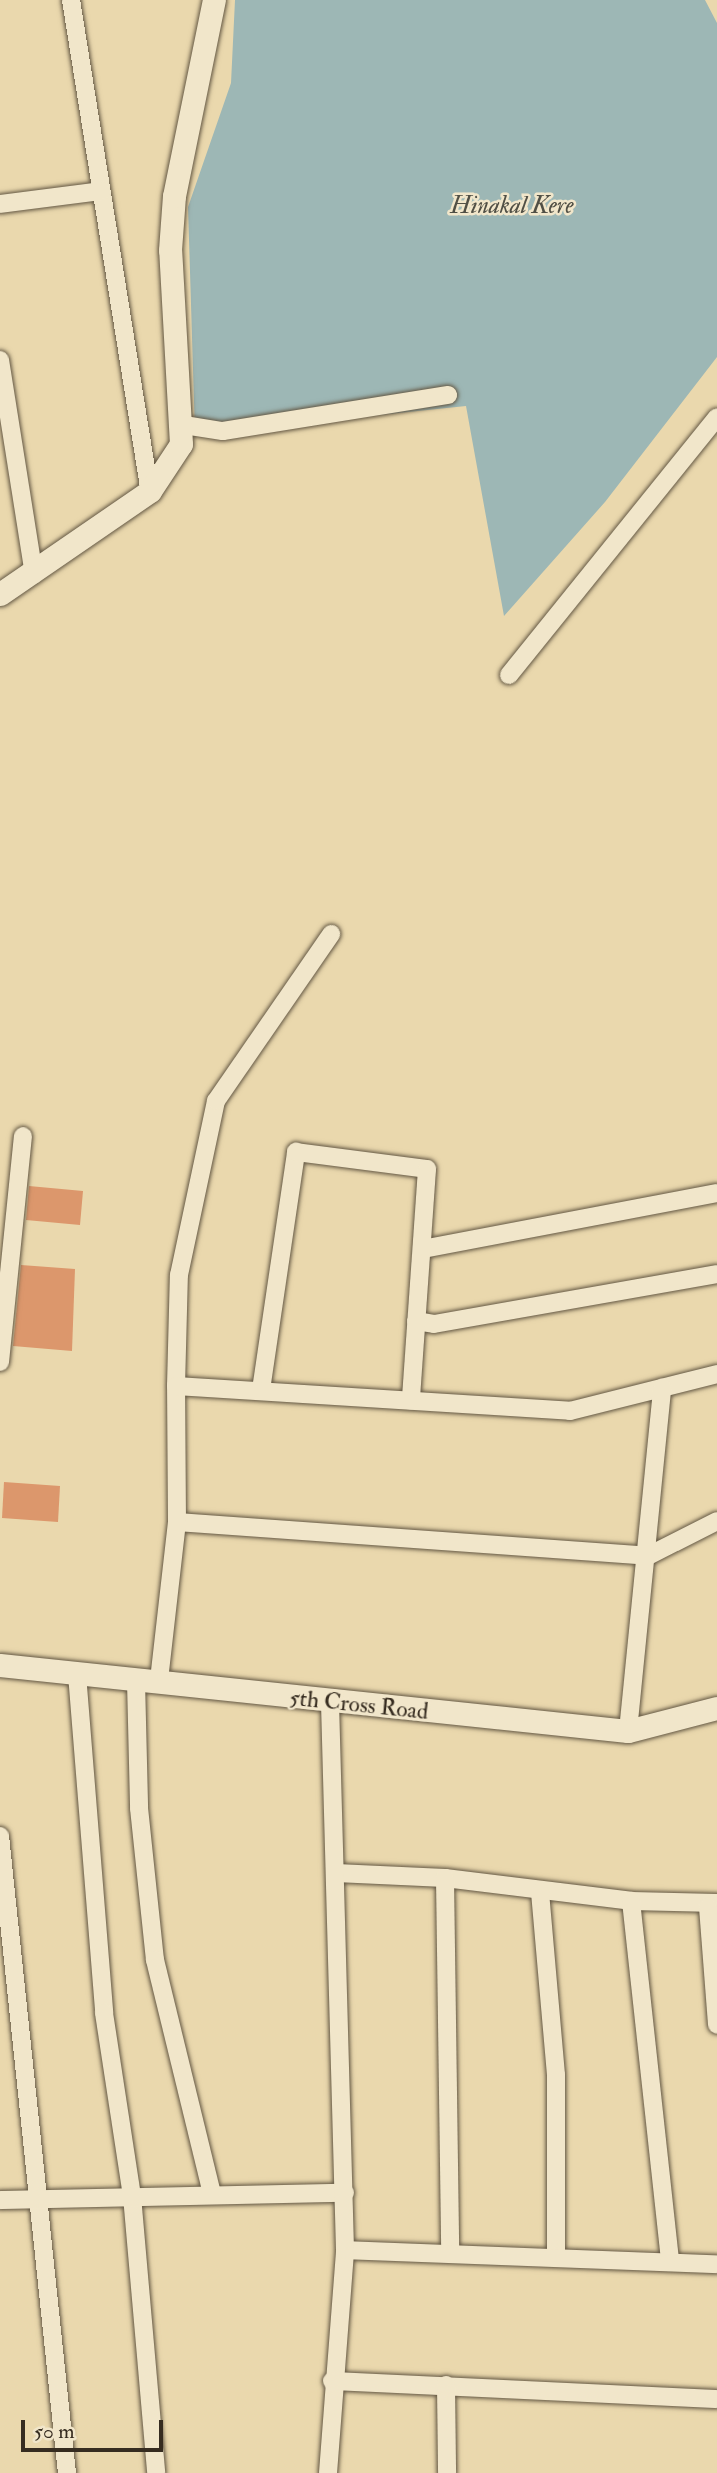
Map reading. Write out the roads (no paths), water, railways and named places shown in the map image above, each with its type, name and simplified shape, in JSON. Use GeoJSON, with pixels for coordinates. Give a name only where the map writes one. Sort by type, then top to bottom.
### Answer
{"type":"FeatureCollection","features":[{"type":"Feature","properties":{"kind":"street"},"geometry":{"type":"LineString","coordinates":[[71,0],[150,491]]}},
{"type":"Feature","properties":{"kind":"street"},"geometry":{"type":"LineString","coordinates":[[0,594],[34,574],[150,491],[181,444],[184,425],[171,236],[214,0]]}},
{"type":"Feature","properties":{"kind":"street"},"geometry":{"type":"LineString","coordinates":[[0,204],[101,191]]}},
{"type":"Feature","properties":{"kind":"street"},"geometry":{"type":"LineString","coordinates":[[0,360],[34,574]]}},
{"type":"Feature","properties":{"kind":"street"},"geometry":{"type":"LineString","coordinates":[[184,425],[223,431],[448,396]]}},
{"type":"Feature","properties":{"kind":"street"},"geometry":{"type":"LineString","coordinates":[[509,675],[717,417]]}},
{"type":"Feature","properties":{"kind":"street"},"geometry":{"type":"LineString","coordinates":[[159,1680],[177,1522],[176,1386],[179,1275],[216,1101],[331,934]]}},
{"type":"Feature","properties":{"kind":"street"},"geometry":{"type":"LineString","coordinates":[[0,1362],[23,1136]]}},
{"type":"Feature","properties":{"kind":"street"},"geometry":{"type":"LineString","coordinates":[[261,1390],[296,1152],[427,1169],[411,1400]]}},
{"type":"Feature","properties":{"kind":"street"},"geometry":{"type":"LineString","coordinates":[[423,1249],[717,1194]]}},
{"type":"Feature","properties":{"kind":"street"},"geometry":{"type":"LineString","coordinates":[[416,1321],[434,1325],[717,1274]]}},
{"type":"Feature","properties":{"kind":"street"},"geometry":{"type":"LineString","coordinates":[[176,1386],[569,1411],[717,1374]]}},
{"type":"Feature","properties":{"kind":"street"},"geometry":{"type":"LineString","coordinates":[[628,1731],[648,1556],[662,1388]]}},
{"type":"Feature","properties":{"kind":"street"},"geometry":{"type":"LineString","coordinates":[[177,1522],[648,1556],[717,1521]]}},
{"type":"Feature","properties":{"kind":"street","name":"5th Cross Road"},"geometry":{"type":"LineString","coordinates":[[0,1665],[136,1681],[159,1680],[330,1704],[628,1731],[717,1708]]}},
{"type":"Feature","properties":{"kind":"street"},"geometry":{"type":"LineString","coordinates":[[77,1674],[104,2012],[132,2196],[156,2473]]}},
{"type":"Feature","properties":{"kind":"street"},"geometry":{"type":"LineString","coordinates":[[136,1681],[139,1808],[155,1960],[212,2194]]}},
{"type":"Feature","properties":{"kind":"street"},"geometry":{"type":"LineString","coordinates":[[328,2473],[332,2381],[345,2250],[330,1704]]}},
{"type":"Feature","properties":{"kind":"street"},"geometry":{"type":"LineString","coordinates":[[0,1836],[67,2473]]}},
{"type":"Feature","properties":{"kind":"street"},"geometry":{"type":"LineString","coordinates":[[336,1872],[445,1878],[540,1892],[631,1901],[712,1905],[717,2025]]}},
{"type":"Feature","properties":{"kind":"street"},"geometry":{"type":"LineString","coordinates":[[445,1878],[450,2253]]}},
{"type":"Feature","properties":{"kind":"street"},"geometry":{"type":"LineString","coordinates":[[540,1892],[556,2075],[556,2257]]}},
{"type":"Feature","properties":{"kind":"street"},"geometry":{"type":"LineString","coordinates":[[631,1901],[670,2262]]}},
{"type":"Feature","properties":{"kind":"street"},"geometry":{"type":"LineString","coordinates":[[0,2200],[345,2193]]}},
{"type":"Feature","properties":{"kind":"street"},"geometry":{"type":"LineString","coordinates":[[345,2250],[717,2264]]}},
{"type":"Feature","properties":{"kind":"street"},"geometry":{"type":"LineString","coordinates":[[332,2381],[717,2399]]}},
{"type":"Feature","properties":{"kind":"street"},"geometry":{"type":"LineString","coordinates":[[446,2385],[447,2473]]}},
{"type":"Feature","properties":{"kind":"water","name":"Hinakal Kere"},"geometry":{"type":"Polygon","coordinates":[[[235,0],[705,0],[717,23],[717,357],[605,502],[504,616],[466,406],[195,434],[188,207],[231,83],[235,0]]]}}]}
